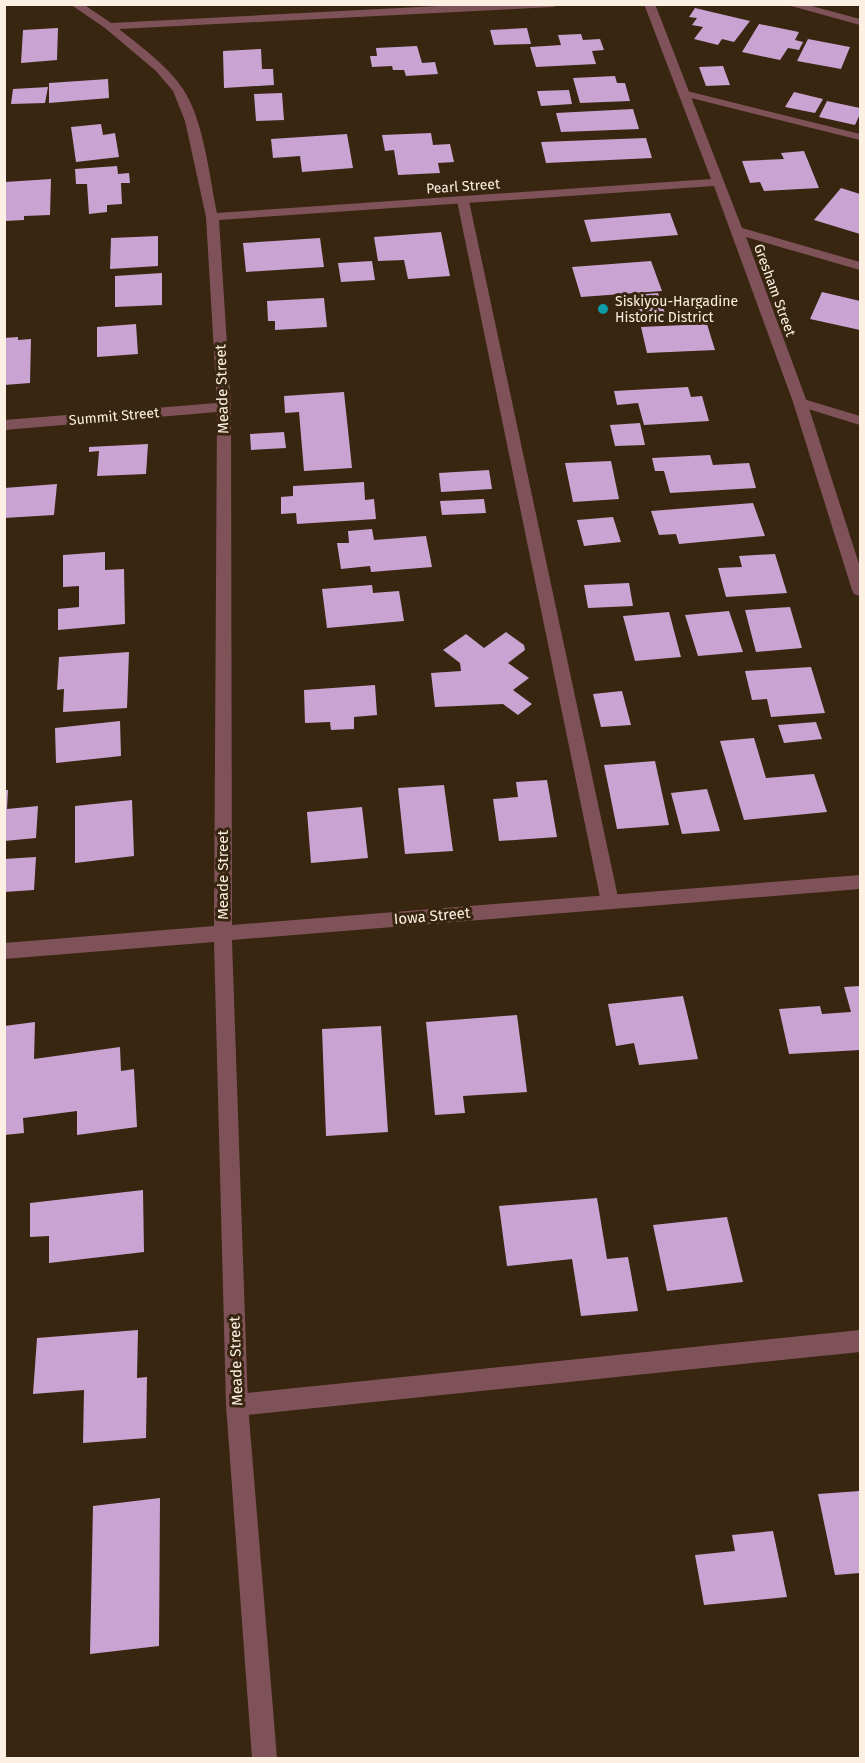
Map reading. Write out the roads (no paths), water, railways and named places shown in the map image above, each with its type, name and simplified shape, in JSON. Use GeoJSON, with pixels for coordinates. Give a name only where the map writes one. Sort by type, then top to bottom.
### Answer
{"type":"FeatureCollection","features":[{"type":"Feature","properties":{"kind":"street","name":"Meade Street"},"geometry":{"type":"LineString","coordinates":[[75,4],[109,26],[160,69],[178,90],[191,121],[212,217],[224,407],[223,933],[237,1405],[265,1758]]}},
{"type":"Feature","properties":{"kind":"street"},"geometry":{"type":"LineString","coordinates":[[109,26],[252,13],[553,4]]}},
{"type":"Feature","properties":{"kind":"street","name":"Gresham Street"},"geometry":{"type":"LineString","coordinates":[[649,4],[716,182],[737,230],[800,402],[861,590]]}},
{"type":"Feature","properties":{"kind":"street"},"geometry":{"type":"LineString","coordinates":[[789,4],[861,22]]}},
{"type":"Feature","properties":{"kind":"street"},"geometry":{"type":"LineString","coordinates":[[683,93],[861,137]]}},
{"type":"Feature","properties":{"kind":"street","name":"Pearl Street"},"geometry":{"type":"LineString","coordinates":[[212,217],[716,182]]}},
{"type":"Feature","properties":{"kind":"street"},"geometry":{"type":"LineString","coordinates":[[463,201],[610,902]]}},
{"type":"Feature","properties":{"kind":"street"},"geometry":{"type":"LineString","coordinates":[[737,230],[861,266]]}},
{"type":"Feature","properties":{"kind":"street"},"geometry":{"type":"LineString","coordinates":[[800,402],[861,421]]}},
{"type":"Feature","properties":{"kind":"street","name":"Summit Street"},"geometry":{"type":"LineString","coordinates":[[4,425],[224,407]]}},
{"type":"Feature","properties":{"kind":"street","name":"Iowa Street"},"geometry":{"type":"LineString","coordinates":[[4,951],[861,882]]}},
{"type":"Feature","properties":{"kind":"street"},"geometry":{"type":"LineString","coordinates":[[237,1405],[861,1341]]}},
{"type":"Feature","properties":{"kind":"place","name":"Siskiyou-Hargadine Historic District"},"geometry":{"type":"Point","coordinates":[603,309]}}]}
